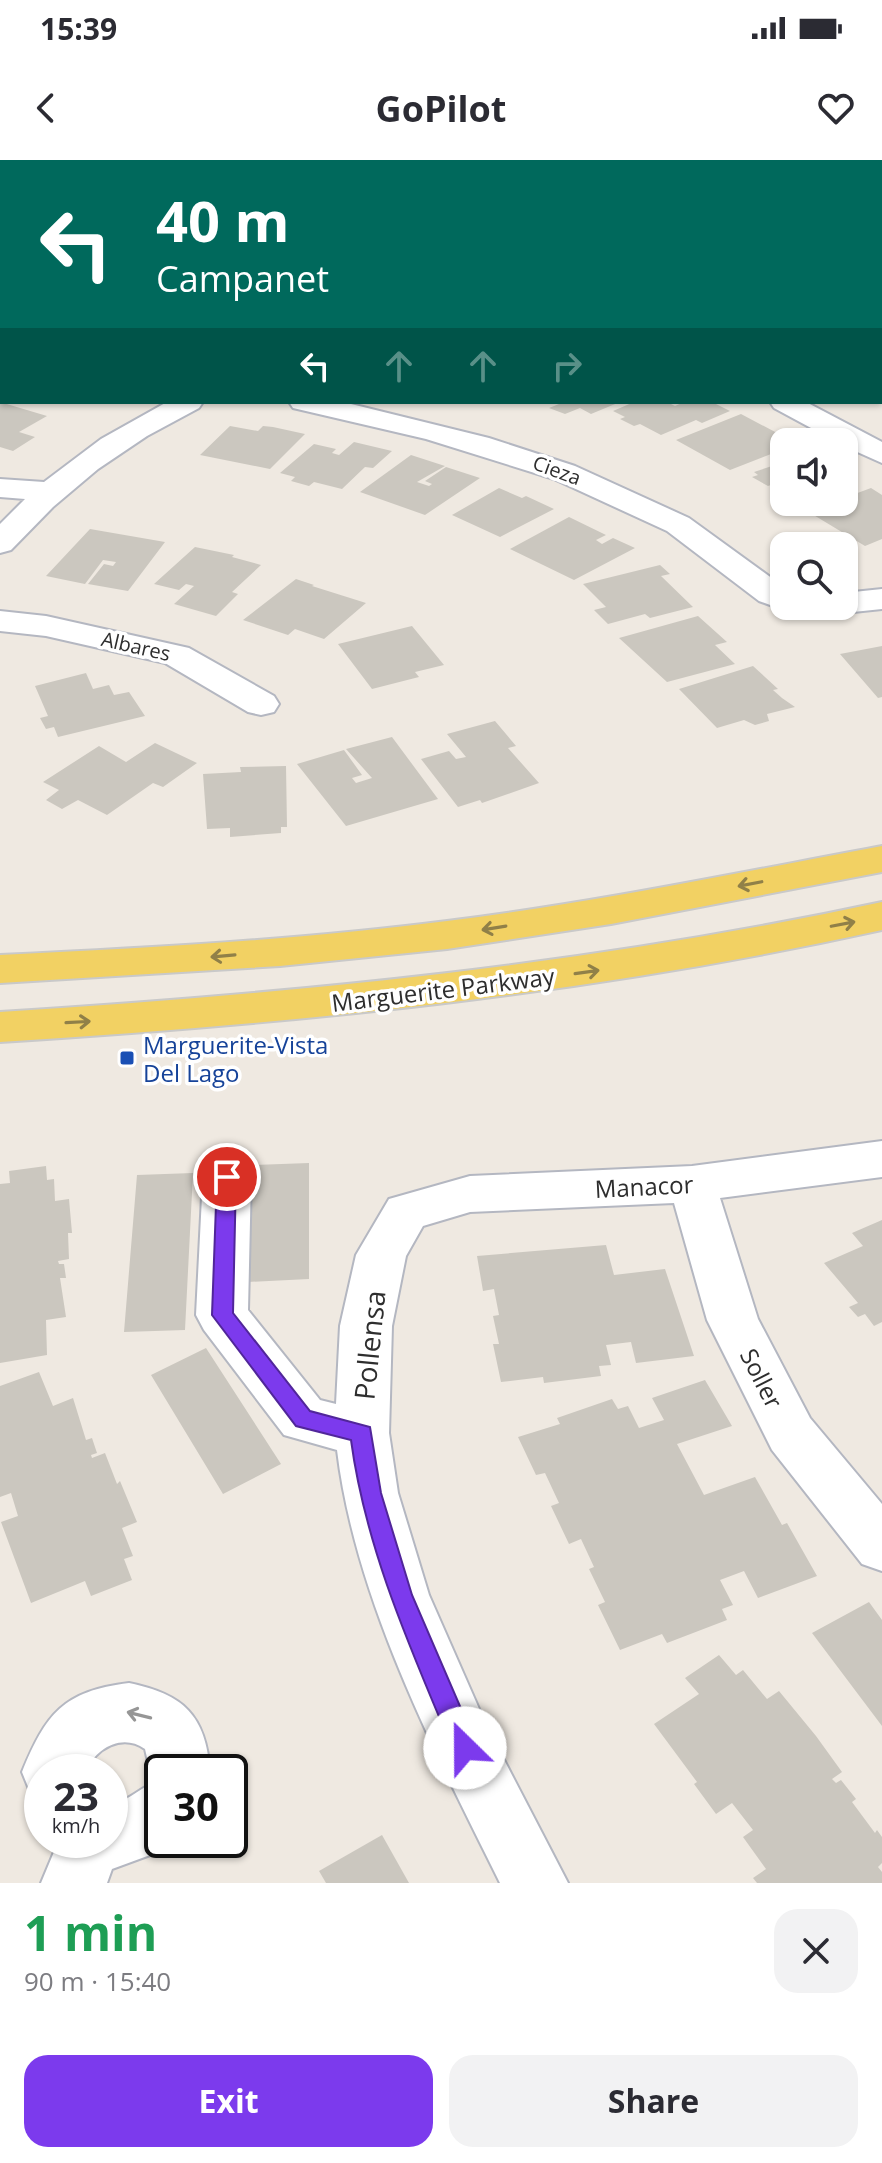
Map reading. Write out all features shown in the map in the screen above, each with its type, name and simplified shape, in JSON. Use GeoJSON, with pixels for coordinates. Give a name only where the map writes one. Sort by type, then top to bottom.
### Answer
{"type":"FeatureCollection","features":[{"type":"Feature","properties":{"kind":"main road"},"geometry":{"type":"LineString","coordinates":[[0,969],[153,962],[447,935],[611,910],[882,859]]}},
{"type":"Feature","properties":{"kind":"main road","name":"Marguerite Parkway"},"geometry":{"type":"LineString","coordinates":[[0,1027],[190,1016],[456,990],[638,965],[882,916]]}},
{"type":"Feature","properties":{"kind":"street"},"geometry":{"type":"LineString","coordinates":[[0,543],[49,492],[108,448],[185,404]]}},
{"type":"Feature","properties":{"kind":"street","name":"Cieza"},"geometry":{"type":"LineString","coordinates":[[312,404],[429,429],[515,454],[595,484],[693,534],[745,577],[770,592]]}},
{"type":"Feature","properties":{"kind":"street"},"geometry":{"type":"LineString","coordinates":[[788,404],[882,454]]}},
{"type":"Feature","properties":{"kind":"street"},"geometry":{"type":"LineString","coordinates":[[0,488],[49,492]]}},
{"type":"Feature","properties":{"kind":"street"},"geometry":{"type":"LineString","coordinates":[[858,602],[882,599]]}},
{"type":"Feature","properties":{"kind":"street","name":"Albares"},"geometry":{"type":"LineString","coordinates":[[0,621],[46,626],[177,655],[261,704]]}},
{"type":"Feature","properties":{"kind":"street","name":"Manacor"},"geometry":{"type":"LineString","coordinates":[[406,1212],[470,1194],[692,1184],[882,1159]]}},
{"type":"Feature","properties":{"kind":"street"},"geometry":{"type":"LineString","coordinates":[[227,1177],[222,1315],[303,1419],[362,1433]]}},
{"type":"Feature","properties":{"kind":"street","name":"Soller"},"geometry":{"type":"LineString","coordinates":[[692,1184],[733,1320],[791,1434],[882,1546]]}},
{"type":"Feature","properties":{"kind":"street","name":"Pollensa"},"geometry":{"type":"LineString","coordinates":[[406,1212],[381,1255],[366,1326],[362,1433],[370,1493],[400,1595],[465,1748],[535,1883]]}},
{"type":"Feature","properties":{"kind":"street"},"geometry":{"type":"LineString","coordinates":[[58,1754],[73,1733],[90,1719],[112,1712],[133,1711],[152,1718],[166,1729],[177,1745],[178,1754]]}},
{"type":"Feature","properties":{"kind":"street"},"geometry":{"type":"LineString","coordinates":[[74,1883],[84,1858]]}},
{"type":"Feature","properties":{"kind":"building"},"geometry":{"type":"Polygon","coordinates":[[[0,404],[47,416],[19,432],[35,437],[13,451],[0,447],[0,404]]]}},
{"type":"Feature","properties":{"kind":"building"},"geometry":{"type":"Polygon","coordinates":[[[559,404],[615,404],[591,414],[580,408],[565,414],[549,408],[559,404]]]}},
{"type":"Feature","properties":{"kind":"building"},"geometry":{"type":"Polygon","coordinates":[[[629,404],[716,404],[730,411],[702,423],[696,420],[661,435],[640,424],[634,426],[620,419],[625,417],[613,411],[629,404]]]}},
{"type":"Feature","properties":{"kind":"building"},"geometry":{"type":"Polygon","coordinates":[[[741,414],[770,429],[770,454],[730,470],[676,440],[741,414]]]}},
{"type":"Feature","properties":{"kind":"building"},"geometry":{"type":"Polygon","coordinates":[[[230,426],[258,431],[263,426],[273,427],[305,434],[270,469],[200,455],[230,426]]]}},
{"type":"Feature","properties":{"kind":"building"},"geometry":{"type":"Polygon","coordinates":[[[354,442],[392,451],[373,468],[365,467],[342,489],[314,482],[309,486],[291,481],[295,477],[280,473],[314,444],[336,449],[332,453],[339,455],[354,442]]]}},
{"type":"Feature","properties":{"kind":"building"},"geometry":{"type":"Polygon","coordinates":[[[411,455],[445,466],[417,482],[429,486],[432,484],[425,481],[446,467],[480,478],[425,515],[360,492],[411,455]]]}},
{"type":"Feature","properties":{"kind":"building"},"geometry":{"type":"Polygon","coordinates":[[[770,467],[770,485],[752,477],[758,475],[754,472],[770,467]]]}},
{"type":"Feature","properties":{"kind":"building"},"geometry":{"type":"Polygon","coordinates":[[[499,488],[554,509],[500,537],[452,515],[499,488]]]}},
{"type":"Feature","properties":{"kind":"building"},"geometry":{"type":"Polygon","coordinates":[[[871,488],[882,495],[882,539],[865,546],[858,542],[858,532],[842,532],[815,516],[858,516],[858,493],[871,488]]]}},
{"type":"Feature","properties":{"kind":"building"},"geometry":{"type":"Polygon","coordinates":[[[569,517],[606,535],[596,540],[602,544],[613,538],[635,548],[574,580],[510,549],[569,517]]]}},
{"type":"Feature","properties":{"kind":"building"},"geometry":{"type":"Polygon","coordinates":[[[90,529],[165,542],[128,591],[88,584],[104,564],[113,566],[116,562],[103,560],[85,584],[46,576],[90,529]]]}},
{"type":"Feature","properties":{"kind":"building"},"geometry":{"type":"Polygon","coordinates":[[[195,547],[234,555],[232,557],[261,565],[232,592],[238,594],[216,616],[174,604],[194,586],[186,584],[179,590],[154,584],[195,547]]]}},
{"type":"Feature","properties":{"kind":"building"},"geometry":{"type":"Polygon","coordinates":[[[660,565],[670,574],[661,576],[693,607],[650,618],[645,614],[608,624],[594,610],[606,607],[583,584],[660,565]]]}},
{"type":"Feature","properties":{"kind":"building"},"geometry":{"type":"Polygon","coordinates":[[[296,579],[366,603],[324,639],[295,629],[288,635],[243,620],[296,579]]]}},
{"type":"Feature","properties":{"kind":"building"},"geometry":{"type":"Polygon","coordinates":[[[698,616],[727,642],[715,645],[735,664],[667,682],[619,638],[698,616]]]}},
{"type":"Feature","properties":{"kind":"building"},"geometry":{"type":"Polygon","coordinates":[[[412,626],[444,665],[415,672],[419,677],[372,689],[338,644],[412,626]]]}},
{"type":"Feature","properties":{"kind":"building"},"geometry":{"type":"Polygon","coordinates":[[[882,646],[882,697],[878,698],[840,654],[882,646]]]}},
{"type":"Feature","properties":{"kind":"building"},"geometry":{"type":"Polygon","coordinates":[[[753,666],[778,689],[773,690],[795,707],[767,714],[769,721],[755,725],[744,720],[717,728],[679,689],[753,666]]]}},
{"type":"Feature","properties":{"kind":"building"},"geometry":{"type":"Polygon","coordinates":[[[86,673],[93,689],[109,685],[114,695],[129,692],[145,716],[58,737],[54,727],[46,729],[40,718],[48,716],[35,686],[86,673]]]}},
{"type":"Feature","properties":{"kind":"building"},"geometry":{"type":"Polygon","coordinates":[[[495,721],[516,746],[508,748],[539,783],[482,803],[480,800],[458,807],[421,759],[449,751],[456,759],[466,757],[447,734],[495,721]]]}},
{"type":"Feature","properties":{"kind":"building"},"geometry":{"type":"Polygon","coordinates":[[[392,737],[438,799],[346,826],[297,764],[344,750],[362,775],[352,778],[356,783],[372,778],[346,749],[392,737]]]}},
{"type":"Feature","properties":{"kind":"building"},"geometry":{"type":"Polygon","coordinates":[[[155,743],[197,763],[163,787],[153,783],[107,815],[78,800],[62,809],[46,800],[59,790],[43,782],[99,746],[126,762],[155,743]]]}},
{"type":"Feature","properties":{"kind":"building"},"geometry":{"type":"Polygon","coordinates":[[[286,766],[287,827],[281,827],[281,833],[230,837],[230,828],[207,829],[203,774],[241,772],[240,767],[286,766]]]}},
{"type":"Feature","properties":{"kind":"building"},"geometry":{"type":"Polygon","coordinates":[[[309,1163],[309,1279],[248,1282],[251,1165],[309,1163]]]}},
{"type":"Feature","properties":{"kind":"building"},"geometry":{"type":"Polygon","coordinates":[[[46,1166],[47,1180],[54,1179],[55,1201],[69,1199],[72,1233],[68,1233],[69,1259],[58,1261],[64,1264],[66,1278],[60,1278],[66,1317],[46,1320],[47,1355],[0,1363],[0,1184],[10,1183],[9,1171],[46,1166]]]}},
{"type":"Feature","properties":{"kind":"building"},"geometry":{"type":"Polygon","coordinates":[[[193,1173],[185,1330],[124,1332],[137,1175],[193,1173]]]}},
{"type":"Feature","properties":{"kind":"building"},"geometry":{"type":"Polygon","coordinates":[[[882,1220],[882,1322],[874,1326],[865,1314],[858,1317],[849,1307],[858,1303],[824,1263],[863,1246],[852,1233],[882,1220]]]}},
{"type":"Feature","properties":{"kind":"building"},"geometry":{"type":"Polygon","coordinates":[[[606,1245],[614,1275],[665,1269],[694,1356],[636,1363],[631,1342],[606,1345],[611,1365],[599,1366],[601,1376],[544,1383],[543,1377],[501,1382],[493,1344],[499,1344],[493,1316],[499,1315],[494,1289],[483,1291],[477,1256],[606,1245]]]}},
{"type":"Feature","properties":{"kind":"building"},"geometry":{"type":"Polygon","coordinates":[[[206,1348],[281,1464],[223,1494],[151,1375],[206,1348]]]}},
{"type":"Feature","properties":{"kind":"building"},"geometry":{"type":"Polygon","coordinates":[[[39,1372],[53,1406],[73,1398],[86,1440],[92,1438],[97,1453],[91,1455],[92,1458],[105,1453],[137,1522],[122,1528],[133,1556],[124,1559],[132,1580],[91,1596],[85,1581],[31,1603],[1,1522],[18,1516],[11,1493],[0,1497],[0,1386],[39,1372]]]}},
{"type":"Feature","properties":{"kind":"building"},"geometry":{"type":"Polygon","coordinates":[[[705,1380],[732,1426],[677,1444],[704,1495],[755,1477],[782,1525],[787,1523],[817,1576],[758,1598],[744,1571],[720,1580],[733,1605],[722,1609],[727,1620],[667,1643],[662,1634],[620,1650],[598,1605],[605,1602],[589,1569],[594,1567],[581,1539],[569,1544],[551,1506],[559,1503],[545,1473],[536,1475],[518,1437],[560,1424],[557,1418],[612,1399],[618,1409],[628,1406],[639,1428],[664,1420],[652,1398],[705,1380]]]}},
{"type":"Feature","properties":{"kind":"building"},"geometry":{"type":"Polygon","coordinates":[[[869,1602],[882,1620],[882,1726],[812,1633],[869,1602]]]}},
{"type":"Feature","properties":{"kind":"building"},"geometry":{"type":"Polygon","coordinates":[[[719,1655],[736,1675],[743,1670],[767,1699],[779,1691],[842,1772],[832,1779],[836,1783],[841,1780],[856,1799],[852,1802],[875,1833],[877,1830],[882,1837],[882,1863],[878,1867],[882,1872],[882,1883],[757,1883],[753,1878],[766,1869],[743,1837],[753,1830],[732,1803],[716,1814],[694,1784],[697,1782],[654,1724],[699,1694],[685,1678],[719,1655]]]}},
{"type":"Feature","properties":{"kind":"building"},"geometry":{"type":"Polygon","coordinates":[[[382,1835],[409,1883],[326,1883],[319,1871],[382,1835]]]}},
{"type":"Feature","properties":{"kind":"place","name":"Marguerite-Vista Del Lago"},"geometry":{"type":"Point","coordinates":[127,1058]}},
{"type":"Feature","properties":{"kind":"route"},"geometry":{"type":"LineString","coordinates":[[227,1177],[222,1315],[303,1419],[362,1433],[370,1493],[400,1595],[465,1748]]}}]}
